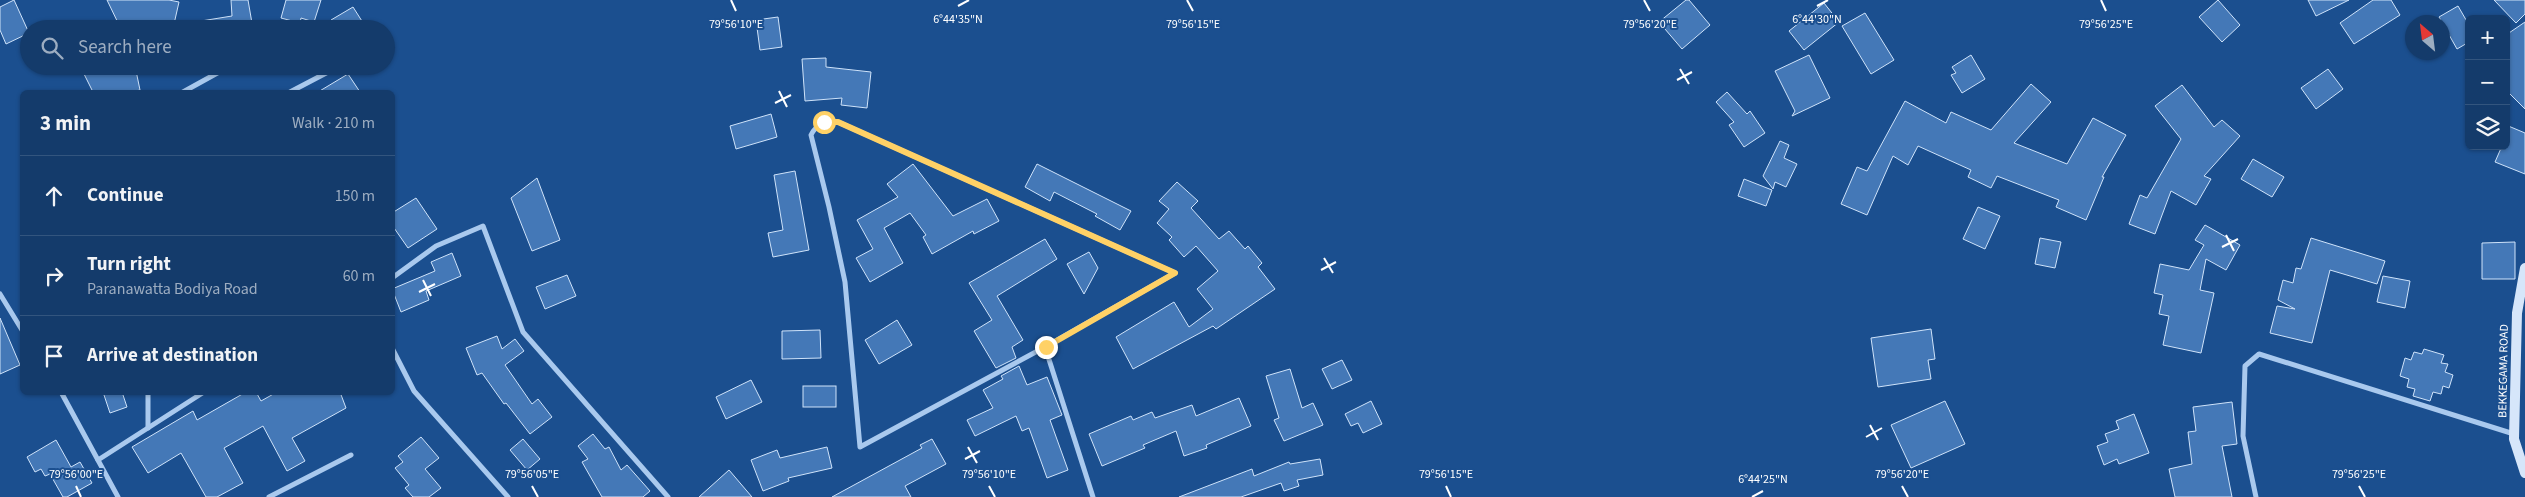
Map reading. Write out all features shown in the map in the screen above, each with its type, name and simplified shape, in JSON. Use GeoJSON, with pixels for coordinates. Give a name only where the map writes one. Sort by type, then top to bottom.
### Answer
{"type":"FeatureCollection","features":[{"type":"Feature","properties":{"kind":"street"},"geometry":{"type":"LineString","coordinates":[[187,90],[214,75]]}},
{"type":"Feature","properties":{"kind":"street"},"geometry":{"type":"LineString","coordinates":[[294,90],[322,75]]}},
{"type":"Feature","properties":{"kind":"street"},"geometry":{"type":"LineString","coordinates":[[824,122],[838,122],[1175,273],[1046,347],[860,447],[845,282],[811,135],[815,127],[824,122]]}},
{"type":"Feature","properties":{"kind":"street"},"geometry":{"type":"LineString","coordinates":[[395,276],[436,246],[483,226],[523,332],[668,497]]}},
{"type":"Feature","properties":{"kind":"street","name":"BEKKEGAMA ROAD"},"geometry":{"type":"LineString","coordinates":[[2525,268],[2517,313],[2514,434],[2525,473]]}},
{"type":"Feature","properties":{"kind":"street"},"geometry":{"type":"LineString","coordinates":[[0,294],[20,327]]}},
{"type":"Feature","properties":{"kind":"street"},"geometry":{"type":"LineString","coordinates":[[1046,347],[1092,496]]}},
{"type":"Feature","properties":{"kind":"street"},"geometry":{"type":"LineString","coordinates":[[395,354],[414,391],[508,497]]}},
{"type":"Feature","properties":{"kind":"street"},"geometry":{"type":"LineString","coordinates":[[2256,497],[2243,436],[2243,405],[2245,366],[2259,354],[2514,434]]}},
{"type":"Feature","properties":{"kind":"street"},"geometry":{"type":"LineString","coordinates":[[63,395],[118,497]]}},
{"type":"Feature","properties":{"kind":"street"},"geometry":{"type":"LineString","coordinates":[[148,395],[148,428]]}},
{"type":"Feature","properties":{"kind":"street"},"geometry":{"type":"LineString","coordinates":[[98,460],[199,395]]}},
{"type":"Feature","properties":{"kind":"street"},"geometry":{"type":"LineString","coordinates":[[269,497],[351,455]]}},
{"type":"Feature","properties":{"kind":"building"},"geometry":{"type":"Polygon","coordinates":[[[14,0],[23,20],[20,20],[20,37],[6,44],[0,30],[0,7],[14,0]]]}},
{"type":"Feature","properties":{"kind":"building"},"geometry":{"type":"Polygon","coordinates":[[[107,0],[169,0],[179,2],[175,20],[117,20],[107,0]]]}},
{"type":"Feature","properties":{"kind":"building"},"geometry":{"type":"Polygon","coordinates":[[[231,0],[248,0],[251,20],[207,20],[232,16],[231,0]]]}},
{"type":"Feature","properties":{"kind":"building"},"geometry":{"type":"Polygon","coordinates":[[[286,0],[321,0],[315,20],[301,18],[301,20],[289,20],[281,18],[286,0]]]}},
{"type":"Feature","properties":{"kind":"building"},"geometry":{"type":"Polygon","coordinates":[[[1686,0],[1689,0],[1710,25],[1682,49],[1659,22],[1686,0]]]}},
{"type":"Feature","properties":{"kind":"building"},"geometry":{"type":"Polygon","coordinates":[[[2218,0],[2240,25],[2222,42],[2199,17],[2218,0]]]}},
{"type":"Feature","properties":{"kind":"building"},"geometry":{"type":"Polygon","coordinates":[[[2308,0],[2349,0],[2316,16],[2308,0]]]}},
{"type":"Feature","properties":{"kind":"building"},"geometry":{"type":"Polygon","coordinates":[[[2373,0],[2391,0],[2400,15],[2354,44],[2340,23],[2373,0]]]}},
{"type":"Feature","properties":{"kind":"building"},"geometry":{"type":"Polygon","coordinates":[[[2494,0],[2525,0],[2525,14],[2516,23],[2494,0]]]}},
{"type":"Feature","properties":{"kind":"building"},"geometry":{"type":"Polygon","coordinates":[[[1824,3],[1839,22],[1804,50],[1789,31],[1824,3]]]}},
{"type":"Feature","properties":{"kind":"building"},"geometry":{"type":"Polygon","coordinates":[[[2458,6],[2465,18],[2465,44],[2457,49],[2450,37],[2450,15],[2442,15],[2458,6]]]}},
{"type":"Feature","properties":{"kind":"building"},"geometry":{"type":"Polygon","coordinates":[[[353,7],[361,20],[331,20],[353,7]]]}},
{"type":"Feature","properties":{"kind":"building"},"geometry":{"type":"Polygon","coordinates":[[[1865,13],[1894,60],[1871,74],[1842,26],[1865,13]]]}},
{"type":"Feature","properties":{"kind":"building"},"geometry":{"type":"Polygon","coordinates":[[[778,17],[782,47],[760,50],[756,20],[778,17]]]}},
{"type":"Feature","properties":{"kind":"building"},"geometry":{"type":"Polygon","coordinates":[[[2525,22],[2525,109],[2510,94],[2510,32],[2525,22]]]}},
{"type":"Feature","properties":{"kind":"building"},"geometry":{"type":"Polygon","coordinates":[[[1809,55],[1830,98],[1792,116],[1795,111],[1775,71],[1809,55]]]}},
{"type":"Feature","properties":{"kind":"building"},"geometry":{"type":"Polygon","coordinates":[[[1971,55],[1985,79],[1962,93],[1951,75],[1956,73],[1952,67],[1971,55]]]}},
{"type":"Feature","properties":{"kind":"building"},"geometry":{"type":"Polygon","coordinates":[[[826,58],[826,67],[871,72],[867,108],[841,105],[842,98],[805,101],[802,59],[826,58]]]}},
{"type":"Feature","properties":{"kind":"building"},"geometry":{"type":"Polygon","coordinates":[[[2328,69],[2343,89],[2316,109],[2301,88],[2328,69]]]}},
{"type":"Feature","properties":{"kind":"building"},"geometry":{"type":"Polygon","coordinates":[[[84,75],[137,75],[140,90],[92,90],[84,75]]]}},
{"type":"Feature","properties":{"kind":"building"},"geometry":{"type":"Polygon","coordinates":[[[349,75],[359,90],[321,90],[349,75]]]}},
{"type":"Feature","properties":{"kind":"building"},"geometry":{"type":"Polygon","coordinates":[[[2031,84],[2051,102],[2014,143],[2067,164],[2093,118],[2126,135],[2102,177],[2104,177],[2086,220],[2056,207],[2059,200],[1997,176],[1991,188],[1968,177],[1971,170],[1918,146],[1908,165],[1893,156],[1867,215],[1841,204],[1857,167],[1867,171],[1905,101],[1946,123],[1951,112],[1991,130],[2031,84]]]}},
{"type":"Feature","properties":{"kind":"building"},"geometry":{"type":"Polygon","coordinates":[[[2182,85],[2214,127],[2222,120],[2240,136],[2204,176],[2211,179],[2196,205],[2171,191],[2155,234],[2129,224],[2140,195],[2147,198],[2181,139],[2155,106],[2182,85]]]}},
{"type":"Feature","properties":{"kind":"building"},"geometry":{"type":"Polygon","coordinates":[[[1727,92],[1747,114],[1750,111],[1765,133],[1744,147],[1729,125],[1734,122],[1716,102],[1727,92]]]}},
{"type":"Feature","properties":{"kind":"building"},"geometry":{"type":"Polygon","coordinates":[[[771,114],[777,137],[736,149],[730,126],[771,114]]]}},
{"type":"Feature","properties":{"kind":"building"},"geometry":{"type":"Polygon","coordinates":[[[2510,127],[2525,133],[2525,174],[2495,162],[2500,150],[2510,150],[2510,127]]]}},
{"type":"Feature","properties":{"kind":"building"},"geometry":{"type":"Polygon","coordinates":[[[1780,141],[1789,145],[1784,158],[1797,164],[1786,187],[1775,182],[1773,189],[1763,176],[1780,141]]]}},
{"type":"Feature","properties":{"kind":"building"},"geometry":{"type":"Polygon","coordinates":[[[2253,159],[2284,177],[2272,197],[2241,179],[2253,159]]]}},
{"type":"Feature","properties":{"kind":"building"},"geometry":{"type":"Polygon","coordinates":[[[913,164],[953,216],[987,199],[999,221],[974,234],[973,231],[932,254],[923,237],[926,235],[910,213],[884,228],[903,263],[870,282],[856,258],[873,249],[857,220],[898,197],[887,184],[913,164]]]}},
{"type":"Feature","properties":{"kind":"building"},"geometry":{"type":"Polygon","coordinates":[[[1037,164],[1131,211],[1120,230],[1095,216],[1097,214],[1054,192],[1050,201],[1025,187],[1037,164]]]}},
{"type":"Feature","properties":{"kind":"building"},"geometry":{"type":"Polygon","coordinates":[[[795,171],[809,250],[773,257],[768,233],[783,230],[774,175],[795,171]]]}},
{"type":"Feature","properties":{"kind":"building"},"geometry":{"type":"Polygon","coordinates":[[[537,178],[560,240],[532,251],[511,198],[537,178]]]}},
{"type":"Feature","properties":{"kind":"building"},"geometry":{"type":"Polygon","coordinates":[[[1744,179],[1772,190],[1766,206],[1738,196],[1744,179]]]}},
{"type":"Feature","properties":{"kind":"building"},"geometry":{"type":"Polygon","coordinates":[[[1177,182],[1198,201],[1191,208],[1219,239],[1229,231],[1245,249],[1248,246],[1262,263],[1258,267],[1275,289],[1216,329],[1213,326],[1133,369],[1116,337],[1174,302],[1189,327],[1213,309],[1197,289],[1218,271],[1196,246],[1184,257],[1169,240],[1172,237],[1157,223],[1169,209],[1159,201],[1177,182]]]}},
{"type":"Feature","properties":{"kind":"building"},"geometry":{"type":"Polygon","coordinates":[[[416,198],[437,229],[408,248],[395,229],[395,211],[416,198]]]}},
{"type":"Feature","properties":{"kind":"building"},"geometry":{"type":"Polygon","coordinates":[[[1978,207],[2000,216],[1985,249],[1963,239],[1978,207]]]}},
{"type":"Feature","properties":{"kind":"building"},"geometry":{"type":"Polygon","coordinates":[[[2205,225],[2240,245],[2226,270],[2206,259],[2200,290],[2214,293],[2201,353],[2163,345],[2169,316],[2159,314],[2163,295],[2154,293],[2160,264],[2189,270],[2204,245],[2195,240],[2205,225]]]}},
{"type":"Feature","properties":{"kind":"building"},"geometry":{"type":"Polygon","coordinates":[[[2040,238],[2061,242],[2055,268],[2035,264],[2040,238]]]}},
{"type":"Feature","properties":{"kind":"building"},"geometry":{"type":"Polygon","coordinates":[[[2311,238],[2385,261],[2377,284],[2330,270],[2312,343],[2270,333],[2277,306],[2295,309],[2278,300],[2283,280],[2293,283],[2296,268],[2301,269],[2311,238]]]}},
{"type":"Feature","properties":{"kind":"building"},"geometry":{"type":"Polygon","coordinates":[[[1045,239],[1057,259],[997,296],[1023,340],[1012,347],[1016,358],[996,368],[974,331],[992,320],[969,283],[1045,239]]]}},
{"type":"Feature","properties":{"kind":"building"},"geometry":{"type":"Polygon","coordinates":[[[2515,242],[2515,279],[2482,279],[2482,243],[2515,242]]]}},
{"type":"Feature","properties":{"kind":"building"},"geometry":{"type":"Polygon","coordinates":[[[1089,252],[1098,268],[1084,294],[1067,264],[1089,252]]]}},
{"type":"Feature","properties":{"kind":"building"},"geometry":{"type":"Polygon","coordinates":[[[452,253],[461,276],[426,291],[429,300],[401,312],[395,297],[395,288],[435,271],[431,262],[452,253]]]}},
{"type":"Feature","properties":{"kind":"building"},"geometry":{"type":"Polygon","coordinates":[[[567,275],[576,296],[545,309],[536,287],[567,275]]]}},
{"type":"Feature","properties":{"kind":"building"},"geometry":{"type":"Polygon","coordinates":[[[2383,276],[2410,281],[2405,308],[2377,302],[2383,276]]]}},
{"type":"Feature","properties":{"kind":"building"},"geometry":{"type":"Polygon","coordinates":[[[0,318],[20,365],[0,374],[0,318]]]}},
{"type":"Feature","properties":{"kind":"building"},"geometry":{"type":"Polygon","coordinates":[[[897,320],[912,345],[879,364],[865,340],[897,320]]]}},
{"type":"Feature","properties":{"kind":"building"},"geometry":{"type":"Polygon","coordinates":[[[1931,329],[1935,359],[1928,360],[1931,379],[1878,387],[1871,338],[1931,329]]]}},
{"type":"Feature","properties":{"kind":"building"},"geometry":{"type":"Polygon","coordinates":[[[820,330],[821,358],[782,359],[782,331],[820,330]]]}},
{"type":"Feature","properties":{"kind":"building"},"geometry":{"type":"Polygon","coordinates":[[[497,336],[502,349],[515,339],[524,351],[505,365],[532,404],[538,399],[552,417],[530,434],[506,403],[504,404],[482,373],[477,375],[466,348],[497,336]]]}},
{"type":"Feature","properties":{"kind":"building"},"geometry":{"type":"Polygon","coordinates":[[[2424,349],[2444,355],[2441,363],[2448,364],[2445,372],[2453,375],[2449,388],[2443,386],[2441,394],[2433,392],[2430,401],[2413,396],[2415,389],[2407,387],[2409,379],[2400,376],[2405,358],[2411,360],[2414,352],[2422,354],[2424,349]]]}},
{"type":"Feature","properties":{"kind":"building"},"geometry":{"type":"Polygon","coordinates":[[[1342,360],[1352,380],[1332,389],[1322,369],[1342,360]]]}},
{"type":"Feature","properties":{"kind":"building"},"geometry":{"type":"Polygon","coordinates":[[[1019,366],[1027,385],[1047,377],[1062,415],[1050,420],[1068,470],[1047,478],[1029,428],[1022,431],[1016,416],[975,436],[967,420],[993,408],[983,390],[1003,379],[1001,376],[1019,366]]]}},
{"type":"Feature","properties":{"kind":"building"},"geometry":{"type":"Polygon","coordinates":[[[1290,369],[1302,408],[1313,403],[1323,425],[1284,441],[1274,420],[1279,418],[1266,376],[1290,369]]]}},
{"type":"Feature","properties":{"kind":"building"},"geometry":{"type":"Polygon","coordinates":[[[751,380],[762,402],[726,419],[716,397],[751,380]]]}},
{"type":"Feature","properties":{"kind":"building"},"geometry":{"type":"Polygon","coordinates":[[[803,386],[836,386],[836,407],[803,407],[803,386]]]}},
{"type":"Feature","properties":{"kind":"building"},"geometry":{"type":"Polygon","coordinates":[[[104,395],[123,395],[127,407],[110,413],[104,395]]]}},
{"type":"Feature","properties":{"kind":"building"},"geometry":{"type":"Polygon","coordinates":[[[241,395],[258,395],[261,401],[272,395],[341,395],[346,408],[292,438],[305,461],[287,471],[263,426],[224,448],[243,483],[217,497],[206,497],[181,453],[148,473],[132,447],[193,411],[197,420],[241,395]]]}},
{"type":"Feature","properties":{"kind":"building"},"geometry":{"type":"Polygon","coordinates":[[[1239,398],[1251,426],[1206,445],[1207,448],[1184,456],[1176,431],[1143,445],[1145,448],[1102,466],[1089,434],[1131,416],[1133,420],[1152,412],[1155,418],[1192,405],[1196,416],[1239,398]]]}},
{"type":"Feature","properties":{"kind":"building"},"geometry":{"type":"Polygon","coordinates":[[[1371,401],[1382,424],[1363,433],[1358,423],[1351,426],[1345,414],[1371,401]]]}},
{"type":"Feature","properties":{"kind":"building"},"geometry":{"type":"Polygon","coordinates":[[[1945,401],[1965,444],[1911,468],[1891,425],[1945,401]]]}},
{"type":"Feature","properties":{"kind":"building"},"geometry":{"type":"Polygon","coordinates":[[[2232,402],[2237,444],[2222,446],[2232,497],[2175,497],[2169,469],[2192,464],[2188,432],[2196,431],[2193,407],[2232,402]]]}},
{"type":"Feature","properties":{"kind":"building"},"geometry":{"type":"Polygon","coordinates":[[[2134,414],[2149,453],[2119,464],[2117,459],[2104,465],[2097,446],[2108,442],[2105,434],[2119,429],[2116,421],[2134,414]]]}},
{"type":"Feature","properties":{"kind":"building"},"geometry":{"type":"Polygon","coordinates":[[[593,434],[605,449],[609,447],[621,470],[627,465],[650,491],[643,497],[602,497],[582,462],[588,459],[578,446],[593,434]]]}},
{"type":"Feature","properties":{"kind":"building"},"geometry":{"type":"Polygon","coordinates":[[[421,437],[439,458],[425,469],[441,488],[429,497],[413,497],[405,488],[409,485],[395,468],[403,462],[398,456],[421,437]]]}},
{"type":"Feature","properties":{"kind":"building"},"geometry":{"type":"Polygon","coordinates":[[[523,439],[540,459],[527,470],[510,450],[523,439]]]}},
{"type":"Feature","properties":{"kind":"building"},"geometry":{"type":"Polygon","coordinates":[[[932,439],[946,464],[905,486],[911,497],[832,497],[922,448],[920,445],[932,439]]]}},
{"type":"Feature","properties":{"kind":"building"},"geometry":{"type":"Polygon","coordinates":[[[56,440],[71,467],[80,462],[92,483],[67,497],[63,497],[50,474],[45,476],[41,469],[35,472],[27,457],[56,440]]]}},
{"type":"Feature","properties":{"kind":"building"},"geometry":{"type":"Polygon","coordinates":[[[827,447],[832,468],[788,478],[789,481],[763,491],[751,460],[777,450],[780,458],[827,447]]]}},
{"type":"Feature","properties":{"kind":"building"},"geometry":{"type":"Polygon","coordinates":[[[1320,459],[1323,475],[1297,480],[1299,486],[1284,491],[1281,483],[1241,497],[1179,497],[1252,469],[1254,476],[1289,462],[1290,464],[1320,459]]]}},
{"type":"Feature","properties":{"kind":"building"},"geometry":{"type":"Polygon","coordinates":[[[729,470],[752,497],[699,497],[729,470]]]}},
{"type":"Feature","properties":{"kind":"route"},"geometry":{"type":"LineString","coordinates":[[824,122],[838,122],[1175,273],[1046,347]]}}]}
